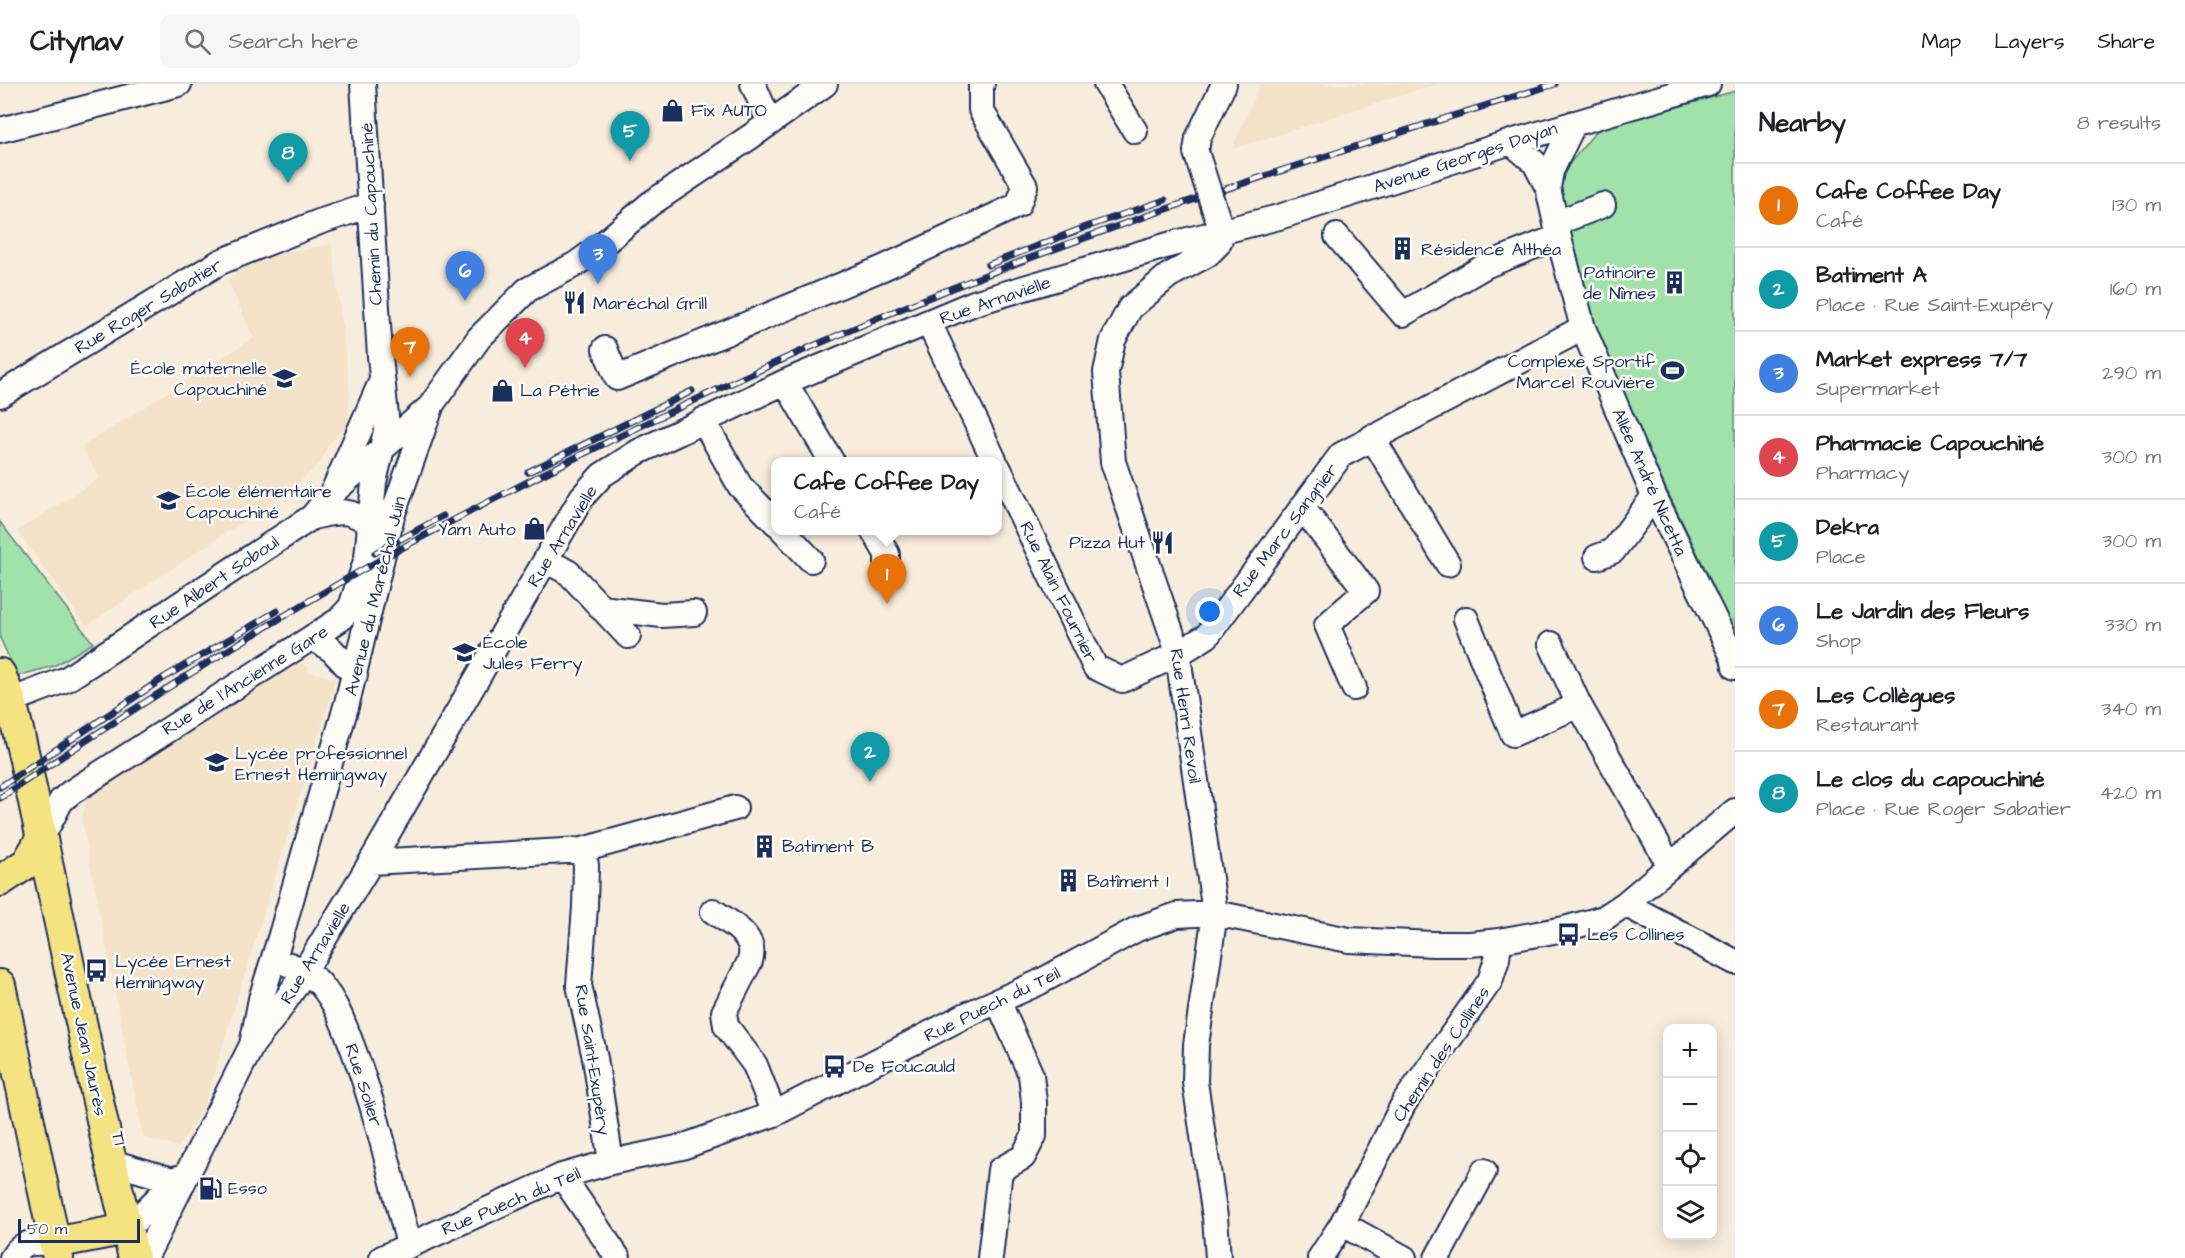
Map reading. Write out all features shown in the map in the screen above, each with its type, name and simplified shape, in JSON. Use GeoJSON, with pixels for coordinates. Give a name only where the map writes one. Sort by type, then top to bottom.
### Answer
{"type":"FeatureCollection","features":[{"type":"Feature","properties":{"kind":"main road","name":"Avenue Jean Jaurès"},"geometry":{"type":"LineString","coordinates":[[5,700],[40,828],[135,1246]]}},
{"type":"Feature","properties":{"kind":"main road"},"geometry":{"type":"LineString","coordinates":[[0,855],[40,828]]}},
{"type":"Feature","properties":{"kind":"main road"},"geometry":{"type":"LineString","coordinates":[[0,881],[27,863],[40,828]]}},
{"type":"Feature","properties":{"kind":"main road"},"geometry":{"type":"LineString","coordinates":[[0,986],[50,1251],[135,1246]]}},
{"type":"Feature","properties":{"kind":"street"},"geometry":{"type":"LineString","coordinates":[[0,130],[179,84]]}},
{"type":"Feature","properties":{"kind":"street","name":"Chemin du Capouchiné"},"geometry":{"type":"LineString","coordinates":[[363,84],[387,427],[376,459],[367,558]]}},
{"type":"Feature","properties":{"kind":"street"},"geometry":{"type":"LineString","coordinates":[[753,84],[770,123]]}},
{"type":"Feature","properties":{"kind":"street","name":"Avenue du Maréchal Juin"},"geometry":{"type":"LineString","coordinates":[[135,1246],[182,1174],[252,1046],[261,999],[355,675],[392,516],[432,404],[479,338],[527,290],[596,250],[650,204],[825,84]]}},
{"type":"Feature","properties":{"kind":"street"},"geometry":{"type":"LineString","coordinates":[[605,349],[617,378],[883,268],[1018,205],[1025,186],[981,110],[982,84]]}},
{"type":"Feature","properties":{"kind":"street"},"geometry":{"type":"LineString","coordinates":[[1106,84],[1135,130]]}},
{"type":"Feature","properties":{"kind":"street"},"geometry":{"type":"LineString","coordinates":[[1220,226],[1196,152],[1198,138],[1224,84]]}},
{"type":"Feature","properties":{"kind":"street","name":"Avenue Georges Dayan"},"geometry":{"type":"LineString","coordinates":[[1220,226],[1279,217],[1516,146],[1574,123],[1708,84]]}},
{"type":"Feature","properties":{"kind":"street","name":"Allée André Nicetta"},"geometry":{"type":"LineString","coordinates":[[1548,188],[1551,171],[1574,123]]}},
{"type":"Feature","properties":{"kind":"street"},"geometry":{"type":"LineString","coordinates":[[1516,146],[1562,148]]}},
{"type":"Feature","properties":{"kind":"street","name":"Allée André Nicetta"},"geometry":{"type":"LineString","coordinates":[[1516,146],[1535,163],[1548,188],[1583,328],[1654,496],[1733,657],[1735,667]]}},
{"type":"Feature","properties":{"kind":"street","name":"Rue Roger Sabatier"},"geometry":{"type":"LineString","coordinates":[[0,395],[220,262],[319,222],[371,205]]}},
{"type":"Feature","properties":{"kind":"street"},"geometry":{"type":"LineString","coordinates":[[1337,236],[1403,314],[1487,265],[1603,206]]}},
{"type":"Feature","properties":{"kind":"street","name":"Rue Arnavielle"},"geometry":{"type":"LineString","coordinates":[[252,1046],[277,1013],[371,862],[582,496],[612,467],[703,420],[785,382],[974,303],[1172,244],[1220,226]]}},
{"type":"Feature","properties":{"kind":"street","name":"Rue Henri Revoil"},"geometry":{"type":"LineString","coordinates":[[1218,1258],[1215,1217],[1195,1082],[1196,1045],[1215,913],[1178,654],[1113,462],[1107,372],[1113,340],[1130,308],[1168,276],[1208,254],[1218,244],[1220,226]]}},
{"type":"Feature","properties":{"kind":"street"},"geometry":{"type":"LineString","coordinates":[[929,323],[993,457]]}},
{"type":"Feature","properties":{"kind":"street","name":"Rue Marc Sangnier"},"geometry":{"type":"LineString","coordinates":[[1178,654],[1207,636],[1341,455],[1583,328]]}},
{"type":"Feature","properties":{"kind":"street"},"geometry":{"type":"LineString","coordinates":[[332,493],[382,379]]}},
{"type":"Feature","properties":{"kind":"street"},"geometry":{"type":"LineString","coordinates":[[785,382],[829,457]]}},
{"type":"Feature","properties":{"kind":"street","name":"Rue Albert Soboul"},"geometry":{"type":"LineString","coordinates":[[5,700],[67,679],[312,517],[332,493],[376,459],[432,404]]}},
{"type":"Feature","properties":{"kind":"street"},"geometry":{"type":"LineString","coordinates":[[703,420],[740,486],[771,518]]}},
{"type":"Feature","properties":{"kind":"street"},"geometry":{"type":"LineString","coordinates":[[1372,437],[1448,564]]}},
{"type":"Feature","properties":{"kind":"street"},"geometry":{"type":"LineString","coordinates":[[376,459],[404,484]]}},
{"type":"Feature","properties":{"kind":"street","name":"Rue Alain Fournier"},"geometry":{"type":"LineString","coordinates":[[1002,475],[1095,667],[1122,680],[1178,654]]}},
{"type":"Feature","properties":{"kind":"street","name":"Rue de l'Ancienne Gare"},"geometry":{"type":"LineString","coordinates":[[40,828],[70,793],[313,639],[339,620],[351,607],[387,507],[404,484]]}},
{"type":"Feature","properties":{"kind":"street"},"geometry":{"type":"LineString","coordinates":[[1597,557],[1613,551],[1654,496]]}},
{"type":"Feature","properties":{"kind":"street"},"geometry":{"type":"LineString","coordinates":[[1302,507],[1366,591],[1327,625],[1354,688]]}},
{"type":"Feature","properties":{"kind":"street"},"geometry":{"type":"LineString","coordinates":[[312,517],[343,511],[352,512],[370,524]]}},
{"type":"Feature","properties":{"kind":"street"},"geometry":{"type":"LineString","coordinates":[[787,535],[812,560]]}},
{"type":"Feature","properties":{"kind":"street"},"geometry":{"type":"LineString","coordinates":[[875,535],[887,554],[887,574]]}},
{"type":"Feature","properties":{"kind":"street"},"geometry":{"type":"LineString","coordinates":[[546,560],[568,573],[628,636]]}},
{"type":"Feature","properties":{"kind":"street"},"geometry":{"type":"LineString","coordinates":[[601,608],[662,615],[694,613]]}},
{"type":"Feature","properties":{"kind":"street"},"geometry":{"type":"LineString","coordinates":[[1466,619],[1514,734],[1579,705]]}},
{"type":"Feature","properties":{"kind":"street"},"geometry":{"type":"LineString","coordinates":[[313,639],[332,650],[355,675]]}},
{"type":"Feature","properties":{"kind":"street"},"geometry":{"type":"LineString","coordinates":[[1551,644],[1579,705],[1670,866]]}},
{"type":"Feature","properties":{"kind":"street"},"geometry":{"type":"LineString","coordinates":[[371,862],[582,850],[735,808]]}},
{"type":"Feature","properties":{"kind":"street","name":"Rue Puech du Teil"},"geometry":{"type":"LineString","coordinates":[[382,1258],[562,1176],[611,1161],[682,1147],[774,1114],[966,1015],[1038,983],[1137,929],[1177,915],[1215,913],[1349,940],[1432,944],[1499,941],[1604,918],[1625,904],[1735,811]]}},
{"type":"Feature","properties":{"kind":"street","name":"Rue Saint-Exupéry"},"geometry":{"type":"LineString","coordinates":[[582,850],[586,865],[579,985],[595,1058],[611,1161]]}},
{"type":"Feature","properties":{"kind":"street"},"geometry":{"type":"LineString","coordinates":[[1625,904],[1735,962]]}},
{"type":"Feature","properties":{"kind":"street"},"geometry":{"type":"LineString","coordinates":[[713,910],[744,934],[751,944],[753,953],[724,1011],[725,1019],[726,1026],[755,1065],[774,1114]]}},
{"type":"Feature","properties":{"kind":"street","name":"Chemin des Collines"},"geometry":{"type":"LineString","coordinates":[[1320,1258],[1342,1224],[1404,1103],[1490,981],[1497,959],[1499,941]]}},
{"type":"Feature","properties":{"kind":"street","name":"Rue Solier"},"geometry":{"type":"LineString","coordinates":[[274,958],[304,971],[320,983],[336,1006],[368,1089],[409,1244]]}},
{"type":"Feature","properties":{"kind":"street"},"geometry":{"type":"LineString","coordinates":[[990,1258],[1000,1170],[1023,1157],[1034,1136],[1035,1122],[1031,1075],[998,1001]]}},
{"type":"Feature","properties":{"kind":"street"},"geometry":{"type":"LineString","coordinates":[[0,1033],[50,1251]]}},
{"type":"Feature","properties":{"kind":"street"},"geometry":{"type":"LineString","coordinates":[[118,1164],[182,1174]]}},
{"type":"Feature","properties":{"kind":"street"},"geometry":{"type":"LineString","coordinates":[[1437,1258],[1484,1171]]}},
{"type":"Feature","properties":{"kind":"street","name":"Avenue du Maréchal Juin"},"geometry":{"type":"LineString","coordinates":[[135,1246],[182,1174]]}},
{"type":"Feature","properties":{"kind":"street"},"geometry":{"type":"LineString","coordinates":[[562,1176],[618,1258]]}},
{"type":"Feature","properties":{"kind":"street"},"geometry":{"type":"LineString","coordinates":[[1342,1224],[1404,1258]]}},
{"type":"Feature","properties":{"kind":"street"},"geometry":{"type":"LineString","coordinates":[[12,1258],[18,1249],[28,1243],[50,1251]]}},
{"type":"Feature","properties":{"kind":"shaded area"},"geometry":{"type":"Polygon","coordinates":[[[1260,84],[1437,84],[1232,149],[1260,84]]]}},
{"type":"Feature","properties":{"kind":"shaded area","name":"École élémentaire Capouchiné"},"geometry":{"type":"Polygon","coordinates":[[[332,244],[350,392],[348,425],[328,445],[320,463],[293,488],[86,626],[17,531],[100,478],[81,447],[254,338],[227,279],[236,276],[234,270],[271,255],[332,244]]]}},
{"type":"Feature","properties":{"kind":"shaded area","name":"Lycée Ernest Hemingway"},"geometry":{"type":"Polygon","coordinates":[[[295,663],[308,666],[308,671],[336,679],[203,1109],[178,1147],[143,1137],[82,821],[86,799],[295,663]]]}},
{"type":"Feature","properties":{"kind":"green space","name":"Complexe Sportif Marcel Rouvière"},"geometry":{"type":"Polygon","coordinates":[[[1735,91],[1735,641],[1709,577],[1620,394],[1561,238],[1552,185],[1598,129],[1735,91]]]}},
{"type":"Feature","properties":{"kind":"green space"},"geometry":{"type":"Polygon","coordinates":[[[0,522],[93,643],[54,666],[17,676],[0,638],[0,522]]]}},
{"type":"Feature","properties":{"kind":"railway"},"geometry":{"type":"LineString","coordinates":[[0,798],[129,712],[379,560],[587,452],[758,371],[947,290],[1118,226],[1292,167],[1555,84]]}},
{"type":"Feature","properties":{"kind":"railway"},"geometry":{"type":"LineString","coordinates":[[988,265],[1086,227],[1165,200]]}},
{"type":"Feature","properties":{"kind":"railway"},"geometry":{"type":"LineString","coordinates":[[528,472],[692,391]]}},
{"type":"Feature","properties":{"kind":"railway"},"geometry":{"type":"LineString","coordinates":[[375,553],[443,516]]}},
{"type":"Feature","properties":{"kind":"railway"},"geometry":{"type":"LineString","coordinates":[[0,787],[165,677],[277,611]]}},
{"type":"Feature","properties":{"kind":"place","name":"Fix AUTO"},"geometry":{"type":"Point","coordinates":[673,110]}},
{"type":"Feature","properties":{"kind":"place","name":"Dekra"},"geometry":{"type":"Point","coordinates":[630,161]}},
{"type":"Feature","properties":{"kind":"place","name":"Le clos du capouchiné"},"geometry":{"type":"Point","coordinates":[288,183]}},
{"type":"Feature","properties":{"kind":"place","name":"Résidence Althéa"},"geometry":{"type":"Point","coordinates":[1403,249]}},
{"type":"Feature","properties":{"kind":"place","name":"Patinoire de Nîmes"},"geometry":{"type":"Point","coordinates":[1674,282]}},
{"type":"Feature","properties":{"kind":"place","name":"Market express 7/7"},"geometry":{"type":"Point","coordinates":[598,284]}},
{"type":"Feature","properties":{"kind":"place","name":"Le Jardin des Fleurs"},"geometry":{"type":"Point","coordinates":[465,301]}},
{"type":"Feature","properties":{"kind":"place","name":"Maréchal Grill"},"geometry":{"type":"Point","coordinates":[575,303]}},
{"type":"Feature","properties":{"kind":"place","name":"Pharmacie Capouchiné"},"geometry":{"type":"Point","coordinates":[525,368]}},
{"type":"Feature","properties":{"kind":"place","name":"Complexe Sportif Marcel Rouvière"},"geometry":{"type":"Point","coordinates":[1673,371]}},
{"type":"Feature","properties":{"kind":"place","name":"Les Collègues"},"geometry":{"type":"Point","coordinates":[410,377]}},
{"type":"Feature","properties":{"kind":"place","name":"École maternelle Capouchiné"},"geometry":{"type":"Point","coordinates":[285,378]}},
{"type":"Feature","properties":{"kind":"place","name":"La Pétrie"},"geometry":{"type":"Point","coordinates":[502,390]}},
{"type":"Feature","properties":{"kind":"place","name":"École élémentaire Capouchiné"},"geometry":{"type":"Point","coordinates":[168,501]}},
{"type":"Feature","properties":{"kind":"place","name":"Yam Auto"},"geometry":{"type":"Point","coordinates":[534,529]}},
{"type":"Feature","properties":{"kind":"place","name":"Pizza Hut"},"geometry":{"type":"Point","coordinates":[1163,542]}},
{"type":"Feature","properties":{"kind":"place","name":"Cafe Coffee Day"},"geometry":{"type":"Point","coordinates":[887,604]}},
{"type":"Feature","properties":{"kind":"place","name":"École Jules Ferry"},"geometry":{"type":"Point","coordinates":[465,652]}},
{"type":"Feature","properties":{"kind":"place","name":"Lycée professionnel Ernest Hemingway"},"geometry":{"type":"Point","coordinates":[217,763]}},
{"type":"Feature","properties":{"kind":"place","name":"Batiment A"},"geometry":{"type":"Point","coordinates":[870,782]}},
{"type":"Feature","properties":{"kind":"place","name":"Batiment B"},"geometry":{"type":"Point","coordinates":[764,846]}},
{"type":"Feature","properties":{"kind":"place","name":"Batîment 1"},"geometry":{"type":"Point","coordinates":[1069,881]}},
{"type":"Feature","properties":{"kind":"place","name":"Les Collines"},"geometry":{"type":"Point","coordinates":[1569,934]}},
{"type":"Feature","properties":{"kind":"place","name":"Lycée Ernest Hemingway"},"geometry":{"type":"Point","coordinates":[97,971]}},
{"type":"Feature","properties":{"kind":"place","name":"De Foucauld"},"geometry":{"type":"Point","coordinates":[835,1066]}},
{"type":"Feature","properties":{"kind":"place","name":"Esso"},"geometry":{"type":"Point","coordinates":[210,1188]}}]}
